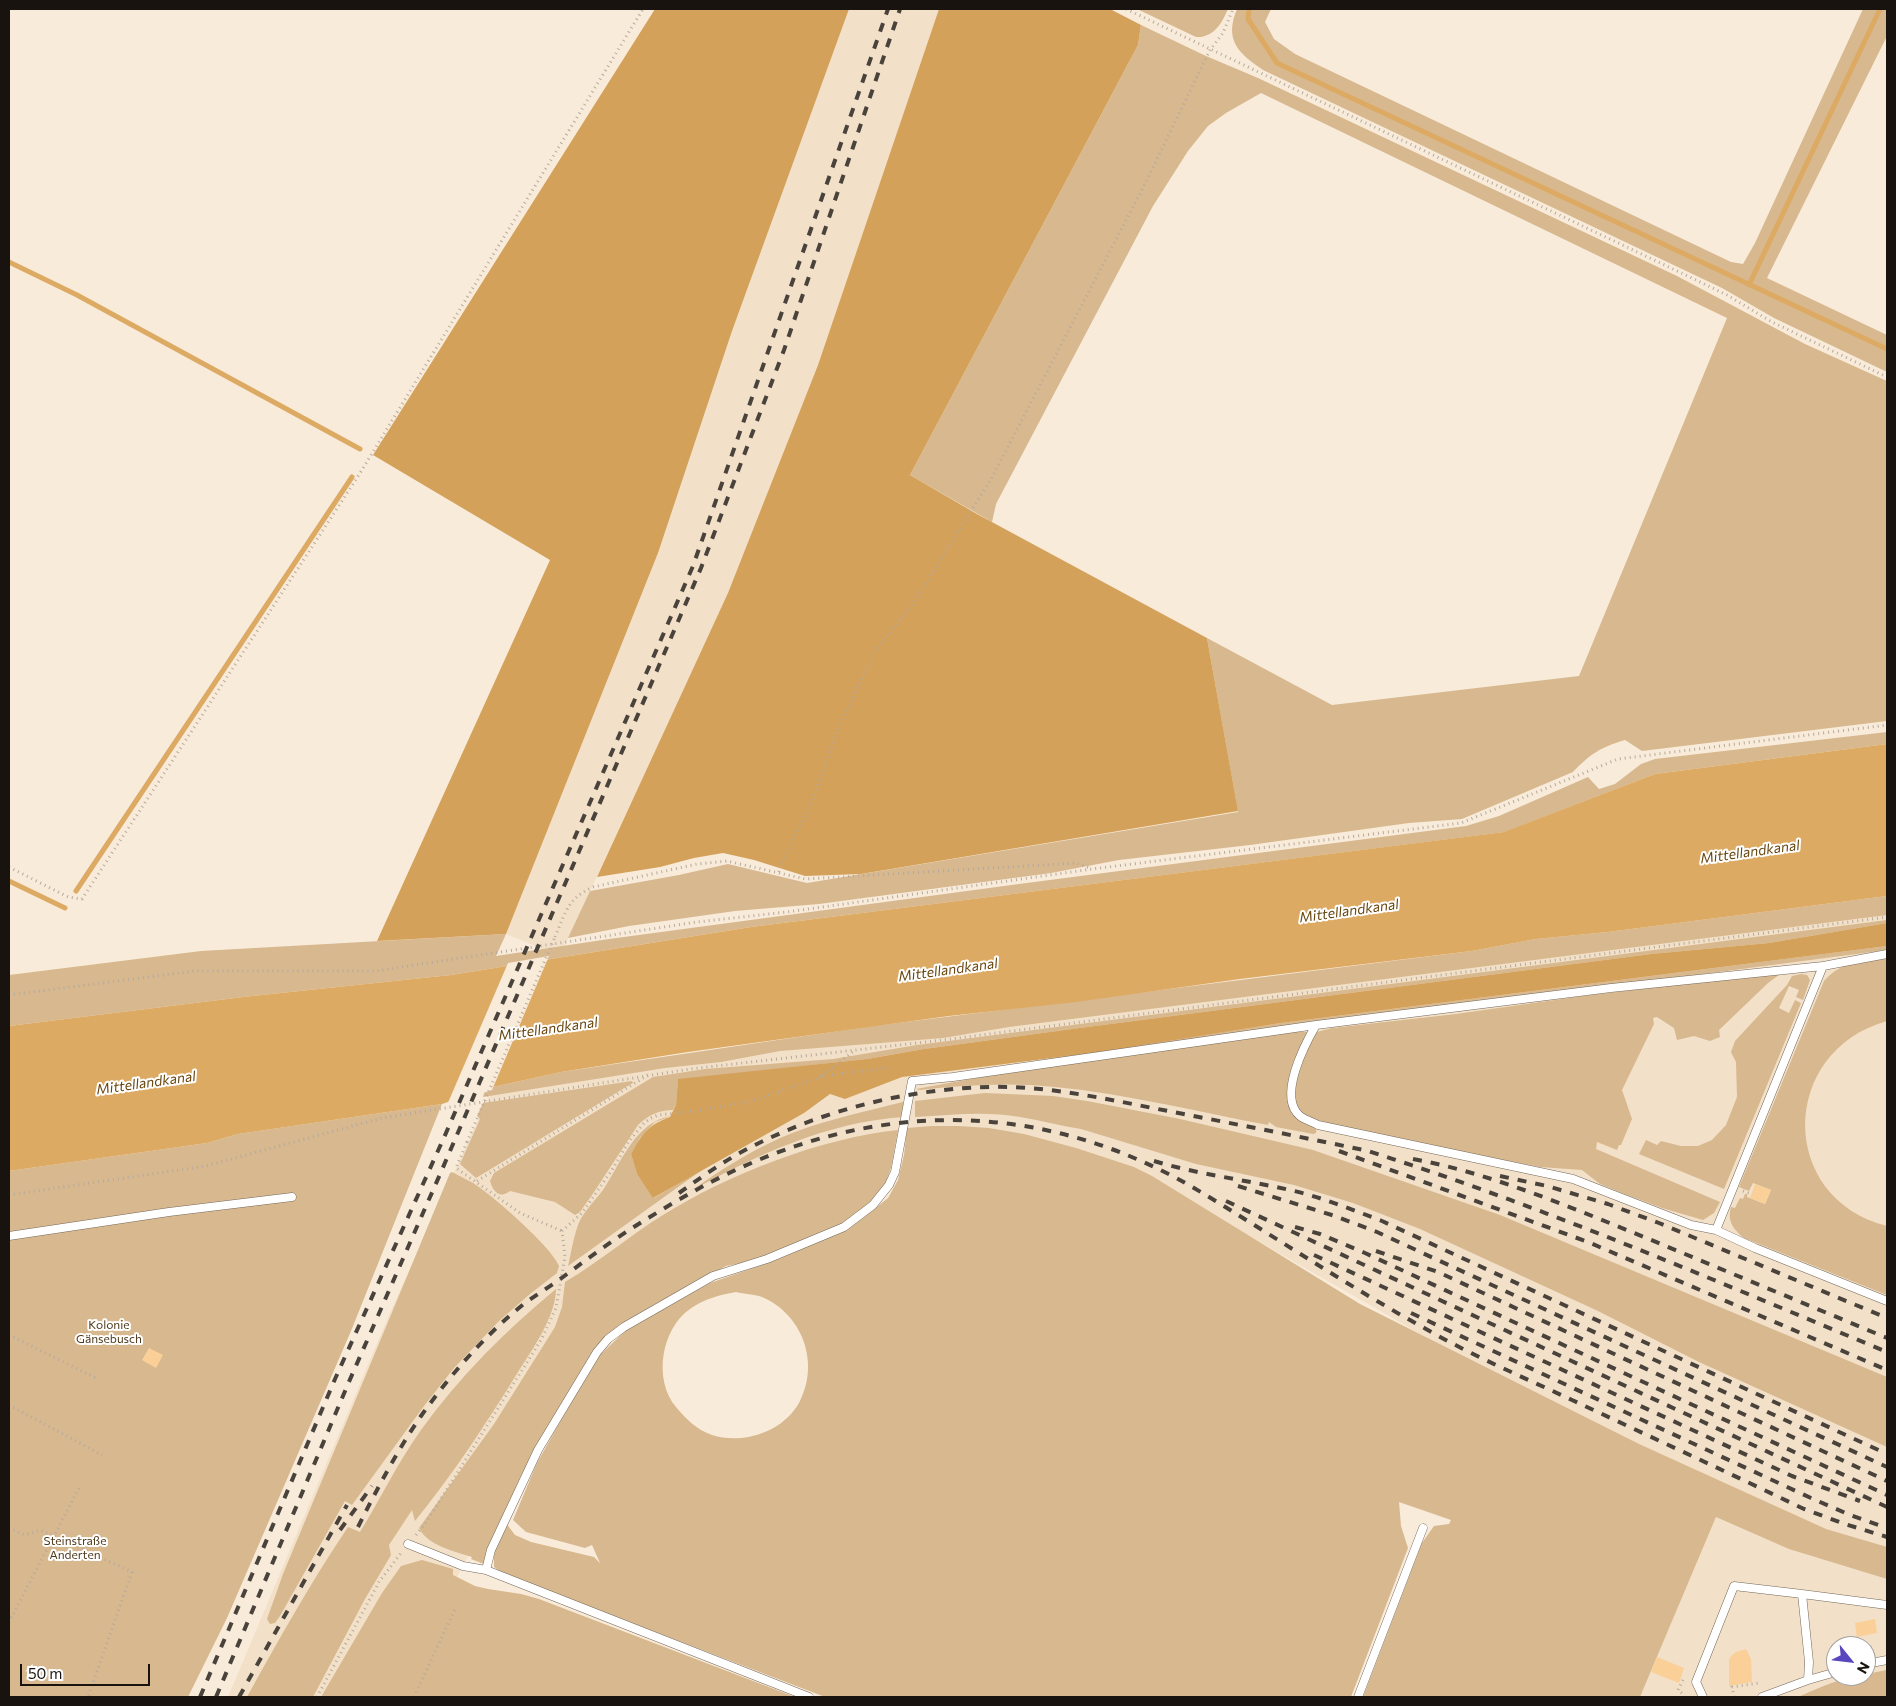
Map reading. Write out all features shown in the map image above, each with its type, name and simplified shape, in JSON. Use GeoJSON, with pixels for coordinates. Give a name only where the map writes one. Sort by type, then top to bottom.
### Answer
{"type":"FeatureCollection","features":[{"type":"Feature","properties":{"kind":"lane"},"geometry":{"type":"LineString","coordinates":[[486,1570],[491,1550],[538,1450],[584,1371],[608,1339],[636,1319],[713,1276],[767,1259],[819,1238],[844,1227],[868,1210],[883,1194],[895,1172],[912,1081],[953,1077],[1316,1024],[1611,988],[1823,966],[1887,954]]}},
{"type":"Feature","properties":{"kind":"lane"},"geometry":{"type":"LineString","coordinates":[[1716,1230],[1823,966]]}},
{"type":"Feature","properties":{"kind":"lane"},"geometry":{"type":"LineString","coordinates":[[1316,1024],[1293,1072],[1292,1102],[1299,1116],[1318,1125],[1573,1179],[1691,1225],[1716,1230],[1755,1248],[1887,1301]]}},
{"type":"Feature","properties":{"kind":"lane"},"geometry":{"type":"LineString","coordinates":[[9,1236],[169,1212],[292,1197]]}},
{"type":"Feature","properties":{"kind":"lane"},"geometry":{"type":"LineString","coordinates":[[1358,1697],[1423,1528]]}},
{"type":"Feature","properties":{"kind":"lane"},"geometry":{"type":"LineString","coordinates":[[408,1544],[463,1566],[486,1570],[810,1697]]}},
{"type":"Feature","properties":{"kind":"lane"},"geometry":{"type":"LineString","coordinates":[[1703,1697],[1696,1682],[1734,1586],[1887,1605]]}},
{"type":"Feature","properties":{"kind":"lane"},"geometry":{"type":"LineString","coordinates":[[1802,1594],[1809,1662],[1808,1680]]}},
{"type":"Feature","properties":{"kind":"lane"},"geometry":{"type":"LineString","coordinates":[[1762,1697],[1826,1675]]}},
{"type":"Feature","properties":{"kind":"path"},"geometry":{"type":"LineString","coordinates":[[9,867],[68,897],[82,899],[357,478],[643,9]]}},
{"type":"Feature","properties":{"kind":"path"},"geometry":{"type":"LineString","coordinates":[[1126,9],[1694,279],[1727,295],[1772,322],[1887,377]]}},
{"type":"Feature","properties":{"kind":"path"},"geometry":{"type":"LineString","coordinates":[[779,872],[782,862],[814,799],[837,732],[875,651],[914,602],[991,479],[1145,184],[1210,50],[1222,33],[1233,9]]}},
{"type":"Feature","properties":{"kind":"path"},"geometry":{"type":"LineString","coordinates":[[9,995],[195,971],[376,971],[697,922],[787,912],[1092,869],[1461,823],[1618,759],[1887,725]]}},
{"type":"Feature","properties":{"kind":"path"},"geometry":{"type":"LineString","coordinates":[[562,1231],[520,1213],[456,1168],[570,903],[577,895],[593,887],[697,864],[728,861],[805,879],[1076,863],[1092,869]]}},
{"type":"Feature","properties":{"kind":"path"},"geometry":{"type":"LineString","coordinates":[[9,1194],[206,1166],[382,1118],[648,1075],[943,1040],[1887,917]]}},
{"type":"Feature","properties":{"kind":"path"},"geometry":{"type":"LineString","coordinates":[[821,1076],[856,1049]]}},
{"type":"Feature","properties":{"kind":"path"},"geometry":{"type":"LineString","coordinates":[[562,1231],[582,1213],[612,1170],[629,1141],[644,1123],[651,1118],[658,1115],[696,1112],[752,1101],[821,1076],[886,1068]]}},
{"type":"Feature","properties":{"kind":"path"},"geometry":{"type":"LineString","coordinates":[[477,1181],[648,1075]]}},
{"type":"Feature","properties":{"kind":"path"},"geometry":{"type":"LineString","coordinates":[[317,1697],[379,1582],[425,1524],[492,1421],[541,1340],[556,1308],[565,1257],[562,1231]]}},
{"type":"Feature","properties":{"kind":"path"},"geometry":{"type":"LineString","coordinates":[[9,1335],[96,1378]]}},
{"type":"Feature","properties":{"kind":"path"},"geometry":{"type":"LineString","coordinates":[[9,1406],[102,1455]]}},
{"type":"Feature","properties":{"kind":"path"},"geometry":{"type":"LineString","coordinates":[[9,1622],[79,1488]]}},
{"type":"Feature","properties":{"kind":"path"},"geometry":{"type":"LineString","coordinates":[[9,1528],[25,1535],[40,1530],[132,1572],[88,1697]]}},
{"type":"Feature","properties":{"kind":"path"},"geometry":{"type":"LineString","coordinates":[[414,1697],[456,1607]]}},
{"type":"Feature","properties":{"kind":"path"},"geometry":{"type":"LineString","coordinates":[[1734,1697],[1732,1687],[1759,1681]]}},
{"type":"Feature","properties":{"kind":"shaded area"},"geometry":{"type":"Polygon","coordinates":[[[655,9],[849,9],[732,331],[658,553],[506,934],[377,941],[550,560],[373,455],[655,9]]]}},
{"type":"Feature","properties":{"kind":"shaded area"},"geometry":{"type":"Polygon","coordinates":[[[849,9],[939,9],[818,365],[733,583],[560,956],[506,934],[658,553],[732,331],[849,9]]]}},
{"type":"Feature","properties":{"kind":"shaded area"},"geometry":{"type":"Polygon","coordinates":[[[939,9],[1110,9],[1141,25],[1138,45],[910,475],[977,514],[1207,638],[1238,811],[861,874],[805,876],[754,860],[723,853],[660,867],[597,877],[728,593],[818,365],[939,9]]]}},
{"type":"Feature","properties":{"kind":"shaded area"},"geometry":{"type":"Polygon","coordinates":[[[1887,896],[1887,1697],[1640,1697],[1716,1517],[1452,1352],[1214,1216],[910,1139],[894,1141],[602,1288],[456,1536],[468,1556],[394,1697],[228,1697],[389,1315],[493,1087],[561,1072],[866,1027],[1472,951],[1536,939],[1608,932],[1887,896]]]}},
{"type":"Feature","properties":{"kind":"shaded area"},"geometry":{"type":"Polygon","coordinates":[[[1887,923],[1887,946],[1281,1023],[1099,1052],[902,1077],[845,1099],[830,1094],[804,1113],[653,1198],[637,1174],[631,1154],[646,1131],[656,1123],[670,1117],[676,1105],[678,1079],[867,1059],[924,1049],[1072,1029],[1651,954],[1769,943],[1887,923]]]}},
{"type":"Feature","properties":{"kind":"green space"},"geometry":{"type":"Polygon","coordinates":[[[1137,9],[1228,9],[1217,29],[1208,35],[1196,37],[1137,9]]]}},
{"type":"Feature","properties":{"kind":"green space"},"geometry":{"type":"Polygon","coordinates":[[[1237,9],[1271,9],[1265,22],[1274,39],[1295,54],[1731,262],[1743,264],[1755,243],[1863,9],[1887,9],[1887,36],[1767,278],[1887,335],[1887,372],[1774,318],[1722,288],[1263,70],[1247,58],[1236,45],[1232,29],[1237,9]]]}},
{"type":"Feature","properties":{"kind":"green space"},"geometry":{"type":"Polygon","coordinates":[[[1141,25],[1258,78],[1677,276],[1805,344],[1887,381],[1887,721],[1642,751],[1625,740],[1596,752],[1573,772],[1462,819],[1409,823],[1250,845],[1119,860],[1051,873],[819,904],[735,911],[629,926],[568,938],[590,891],[728,864],[807,883],[1238,812],[1207,638],[1332,705],[1579,676],[1727,318],[1261,93],[1226,113],[1208,126],[1188,151],[1153,206],[996,504],[992,522],[910,475],[1138,45],[1141,25]]]}},
{"type":"Feature","properties":{"kind":"green space"},"geometry":{"type":"Polygon","coordinates":[[[1887,732],[1887,744],[1655,774],[1505,832],[751,927],[451,975],[243,997],[9,1026],[9,975],[201,951],[506,934],[496,956],[1019,884],[1466,826],[1499,816],[1588,777],[1599,789],[1615,784],[1641,764],[1655,759],[1887,732]]]}},
{"type":"Feature","properties":{"kind":"green space"},"geometry":{"type":"Polygon","coordinates":[[[1887,896],[1887,915],[1009,1027],[943,1038],[780,1051],[721,1062],[665,1068],[483,1097],[485,1090],[493,1087],[561,1072],[866,1027],[1472,951],[1536,939],[1608,932],[1887,896]]]}},
{"type":"Feature","properties":{"kind":"green space"},"geometry":{"type":"Polygon","coordinates":[[[1887,920],[1887,923],[1769,943],[1651,954],[1072,1029],[924,1049],[867,1059],[678,1080],[676,1105],[673,1110],[654,1114],[638,1125],[580,1212],[575,1215],[555,1202],[510,1191],[503,1194],[497,1193],[490,1181],[494,1173],[653,1077],[705,1069],[833,1059],[917,1045],[1887,920]]]}},
{"type":"Feature","properties":{"kind":"green space"},"geometry":{"type":"Polygon","coordinates":[[[1887,946],[1887,950],[1404,1013],[1291,1032],[1317,1032],[1332,1028],[1783,972],[1768,983],[1719,1030],[1720,1037],[1710,1041],[1694,1036],[1677,1040],[1674,1028],[1657,1017],[1653,1018],[1654,1024],[1622,1090],[1632,1119],[1621,1145],[1619,1145],[1617,1150],[1597,1142],[1596,1149],[1720,1202],[1714,1213],[1703,1220],[1662,1208],[1600,1184],[1582,1170],[1540,1167],[1317,1123],[1316,1133],[1313,1134],[1276,1127],[1269,1122],[1268,1125],[1109,1094],[1038,1085],[987,1085],[916,1089],[1037,1067],[1047,1059],[1281,1023],[1887,946]]]}},
{"type":"Feature","properties":{"kind":"green space"},"geometry":{"type":"Polygon","coordinates":[[[1887,958],[1887,1021],[1851,1037],[1826,1062],[1811,1092],[1805,1124],[1810,1157],[1825,1186],[1851,1210],[1887,1226],[1887,1295],[1744,1238],[1730,1221],[1730,1212],[1731,1207],[1735,1208],[1740,1198],[1743,1199],[1745,1194],[1747,1194],[1747,1197],[1765,1204],[1771,1190],[1753,1183],[1749,1191],[1739,1187],[1824,981],[1838,969],[1852,963],[1887,958]]]}},
{"type":"Feature","properties":{"kind":"green space"},"geometry":{"type":"Polygon","coordinates":[[[1807,975],[1810,980],[1803,1000],[1796,997],[1799,990],[1789,986],[1779,1008],[1789,1013],[1795,1000],[1801,1003],[1724,1189],[1639,1154],[1646,1140],[1657,1145],[1661,1141],[1681,1146],[1698,1146],[1712,1140],[1726,1125],[1737,1097],[1736,1062],[1731,1052],[1735,1041],[1787,985],[1792,976],[1807,975]]]}},
{"type":"Feature","properties":{"kind":"green space"},"geometry":{"type":"Polygon","coordinates":[[[632,1081],[633,1083],[476,1178],[460,1164],[480,1119],[477,1116],[483,1103],[632,1081]]]}},
{"type":"Feature","properties":{"kind":"green space"},"geometry":{"type":"Polygon","coordinates":[[[985,1093],[1053,1096],[1087,1101],[1180,1119],[1313,1150],[1500,1215],[1887,1377],[1887,1447],[1699,1362],[1598,1311],[1420,1229],[1353,1203],[1294,1185],[1196,1164],[1081,1129],[1007,1115],[981,1114],[915,1117],[915,1101],[985,1093]]]}},
{"type":"Feature","properties":{"kind":"green space"},"geometry":{"type":"Polygon","coordinates":[[[903,1102],[903,1117],[847,1126],[793,1142],[741,1165],[691,1191],[741,1158],[795,1132],[903,1102]]]}},
{"type":"Feature","properties":{"kind":"green space"},"geometry":{"type":"Polygon","coordinates":[[[442,1104],[351,1331],[227,1618],[188,1697],[9,1697],[9,1171],[207,1143],[238,1134],[442,1104]]]}},
{"type":"Feature","properties":{"kind":"green space"},"geometry":{"type":"Polygon","coordinates":[[[671,1116],[655,1122],[640,1138],[631,1154],[637,1174],[654,1198],[706,1167],[568,1266],[579,1223],[603,1190],[630,1145],[648,1126],[658,1120],[671,1116]]]}},
{"type":"Feature","properties":{"kind":"green space"},"geometry":{"type":"Polygon","coordinates":[[[958,1126],[989,1128],[1024,1134],[1076,1148],[1134,1167],[1152,1176],[1360,1304],[1639,1444],[1826,1529],[1887,1547],[1887,1579],[1789,1549],[1716,1517],[1640,1697],[1363,1697],[1422,1543],[1434,1526],[1449,1524],[1451,1520],[1399,1502],[1401,1526],[1408,1548],[1351,1697],[825,1697],[504,1574],[494,1567],[494,1552],[506,1523],[515,1535],[531,1542],[594,1557],[600,1563],[592,1545],[585,1548],[526,1532],[513,1520],[537,1463],[594,1361],[626,1330],[710,1283],[779,1259],[847,1229],[863,1218],[888,1198],[898,1180],[904,1155],[907,1128],[958,1126]],[[736,1292],[712,1298],[690,1309],[672,1329],[664,1355],[664,1383],[676,1407],[701,1430],[724,1438],[749,1437],[773,1428],[784,1421],[800,1401],[806,1386],[808,1371],[804,1341],[788,1315],[762,1297],[736,1292]]]}},
{"type":"Feature","properties":{"kind":"green space"},"geometry":{"type":"Polygon","coordinates":[[[898,1130],[891,1168],[885,1184],[865,1208],[837,1227],[752,1261],[726,1266],[621,1324],[596,1346],[544,1433],[520,1478],[486,1554],[484,1564],[471,1559],[472,1557],[435,1544],[423,1534],[419,1528],[494,1424],[555,1327],[562,1307],[565,1282],[663,1215],[746,1172],[776,1160],[838,1141],[898,1130]]]}},
{"type":"Feature","properties":{"kind":"green space"},"geometry":{"type":"Polygon","coordinates":[[[452,1172],[482,1189],[534,1235],[554,1257],[559,1266],[557,1273],[499,1321],[454,1368],[352,1505],[345,1501],[280,1616],[275,1623],[270,1624],[267,1619],[283,1574],[452,1172]]]}},
{"type":"Feature","properties":{"kind":"green space"},"geometry":{"type":"Polygon","coordinates":[[[556,1289],[548,1321],[530,1354],[481,1430],[443,1485],[415,1521],[412,1510],[389,1545],[391,1555],[365,1599],[313,1697],[247,1697],[334,1548],[348,1527],[360,1532],[405,1455],[436,1410],[484,1355],[556,1289]]]}},
{"type":"Feature","properties":{"kind":"green space"},"geometry":{"type":"Polygon","coordinates":[[[422,1560],[453,1569],[453,1575],[475,1586],[539,1599],[795,1697],[321,1697],[382,1593],[401,1566],[422,1560]]]}},
{"type":"Feature","properties":{"kind":"green space"},"geometry":{"type":"Polygon","coordinates":[[[1887,1670],[1887,1697],[1798,1697],[1826,1685],[1876,1686],[1876,1672],[1887,1670]]]}},
{"type":"Feature","properties":{"kind":"water","name":"Mittellandkanal"},"geometry":{"type":"Polygon","coordinates":[[[1887,744],[1887,896],[1608,932],[1536,939],[1472,951],[1240,979],[1076,1002],[949,1016],[688,1052],[561,1072],[493,1087],[442,1104],[238,1134],[207,1143],[9,1171],[9,1026],[243,997],[451,975],[751,927],[1504,832],[1655,774],[1887,744]]]}},
{"type":"Feature","properties":{"kind":"pier"},"geometry":{"type":"Polygon","coordinates":[[[549,956],[492,1090],[447,1105],[508,963],[549,956]]]}},
{"type":"Feature","properties":{"kind":"building"},"geometry":{"type":"Polygon","coordinates":[[[1755,1184],[1771,1190],[1765,1204],[1750,1198],[1755,1184]]]}},
{"type":"Feature","properties":{"kind":"building"},"geometry":{"type":"Polygon","coordinates":[[[149,1348],[163,1355],[156,1368],[142,1360],[149,1348]]]}},
{"type":"Feature","properties":{"kind":"building"},"geometry":{"type":"Polygon","coordinates":[[[1875,1619],[1877,1633],[1857,1636],[1855,1623],[1875,1619]]]}},
{"type":"Feature","properties":{"kind":"building"},"geometry":{"type":"Polygon","coordinates":[[[1746,1649],[1751,1659],[1752,1682],[1729,1686],[1729,1660],[1736,1652],[1746,1649]]]}},
{"type":"Feature","properties":{"kind":"building"},"geometry":{"type":"Polygon","coordinates":[[[1657,1657],[1684,1668],[1679,1683],[1651,1672],[1657,1657]]]}},
{"type":"Feature","properties":{"kind":"waterway"},"geometry":{"type":"LineString","coordinates":[[1249,9],[1248,19],[1277,63],[1887,349]]}},
{"type":"Feature","properties":{"kind":"waterway"},"geometry":{"type":"LineString","coordinates":[[1749,285],[1880,9]]}},
{"type":"Feature","properties":{"kind":"waterway"},"geometry":{"type":"LineString","coordinates":[[9,262],[77,295],[360,449]]}},
{"type":"Feature","properties":{"kind":"waterway"},"geometry":{"type":"LineString","coordinates":[[76,891],[352,477]]}},
{"type":"Feature","properties":{"kind":"waterway"},"geometry":{"type":"LineString","coordinates":[[9,881],[65,908]]}},
{"type":"Feature","properties":{"kind":"railway"},"geometry":{"type":"LineString","coordinates":[[200,1697],[335,1379],[446,1133],[693,566],[888,9]]}},
{"type":"Feature","properties":{"kind":"railway"},"geometry":{"type":"LineString","coordinates":[[216,1697],[348,1384],[701,568],[784,350],[900,9]]}},
{"type":"Feature","properties":{"kind":"railway"},"geometry":{"type":"LineString","coordinates":[[679,1193],[725,1161],[755,1145],[785,1131],[848,1109],[913,1094],[946,1090],[979,1087],[1051,1090],[1368,1151],[1565,1220],[1887,1352]]}},
{"type":"Feature","properties":{"kind":"railway"},"geometry":{"type":"LineString","coordinates":[[358,1527],[412,1429],[444,1385],[469,1356],[496,1328],[525,1303],[610,1243],[692,1192],[769,1156],[827,1137],[886,1125],[944,1120],[1003,1123],[1062,1134],[1120,1152],[1178,1179],[1380,1303],[1462,1348],[1804,1509],[1887,1537]]}},
{"type":"Feature","properties":{"kind":"railway"},"geometry":{"type":"LineString","coordinates":[[1339,1151],[1588,1242],[1887,1370]]}},
{"type":"Feature","properties":{"kind":"railway"},"geometry":{"type":"LineString","coordinates":[[1413,1159],[1473,1173],[1562,1204],[1887,1338]]}},
{"type":"Feature","properties":{"kind":"railway"},"geometry":{"type":"LineString","coordinates":[[1154,1161],[1305,1194],[1382,1221],[1887,1454]]}},
{"type":"Feature","properties":{"kind":"railway"},"geometry":{"type":"LineString","coordinates":[[1500,1176],[1547,1186],[1608,1204],[1659,1223],[1887,1318]]}},
{"type":"Feature","properties":{"kind":"railway"},"geometry":{"type":"LineString","coordinates":[[1238,1186],[1335,1216],[1377,1232],[1887,1467]]}},
{"type":"Feature","properties":{"kind":"railway"},"geometry":{"type":"LineString","coordinates":[[1226,1201],[1887,1507]]}},
{"type":"Feature","properties":{"kind":"railway"},"geometry":{"type":"LineString","coordinates":[[1295,1227],[1320,1234],[1365,1253],[1887,1495]]}},
{"type":"Feature","properties":{"kind":"railway"},"geometry":{"type":"LineString","coordinates":[[1376,1251],[1438,1272],[1887,1481]]}},
{"type":"Feature","properties":{"kind":"railway"},"geometry":{"type":"LineString","coordinates":[[1314,1255],[1792,1476],[1860,1501]]}},
{"type":"Feature","properties":{"kind":"railway"},"geometry":{"type":"LineString","coordinates":[[1411,1313],[1811,1498],[1887,1528]]}},
{"type":"Feature","properties":{"kind":"railway"},"geometry":{"type":"LineString","coordinates":[[340,1530],[372,1486]]}},
{"type":"Feature","properties":{"kind":"railway"},"geometry":{"type":"LineString","coordinates":[[239,1697],[347,1505]]}},
{"type":"Feature","properties":{"kind":"park label","name":"Kolonie Gänsebusch"},"geometry":{"type":"Point","coordinates":[109,1332]}},
{"type":"Feature","properties":{"kind":"park label","name":"Steinstraße Anderten"},"geometry":{"type":"Point","coordinates":[75,1548]}}]}
